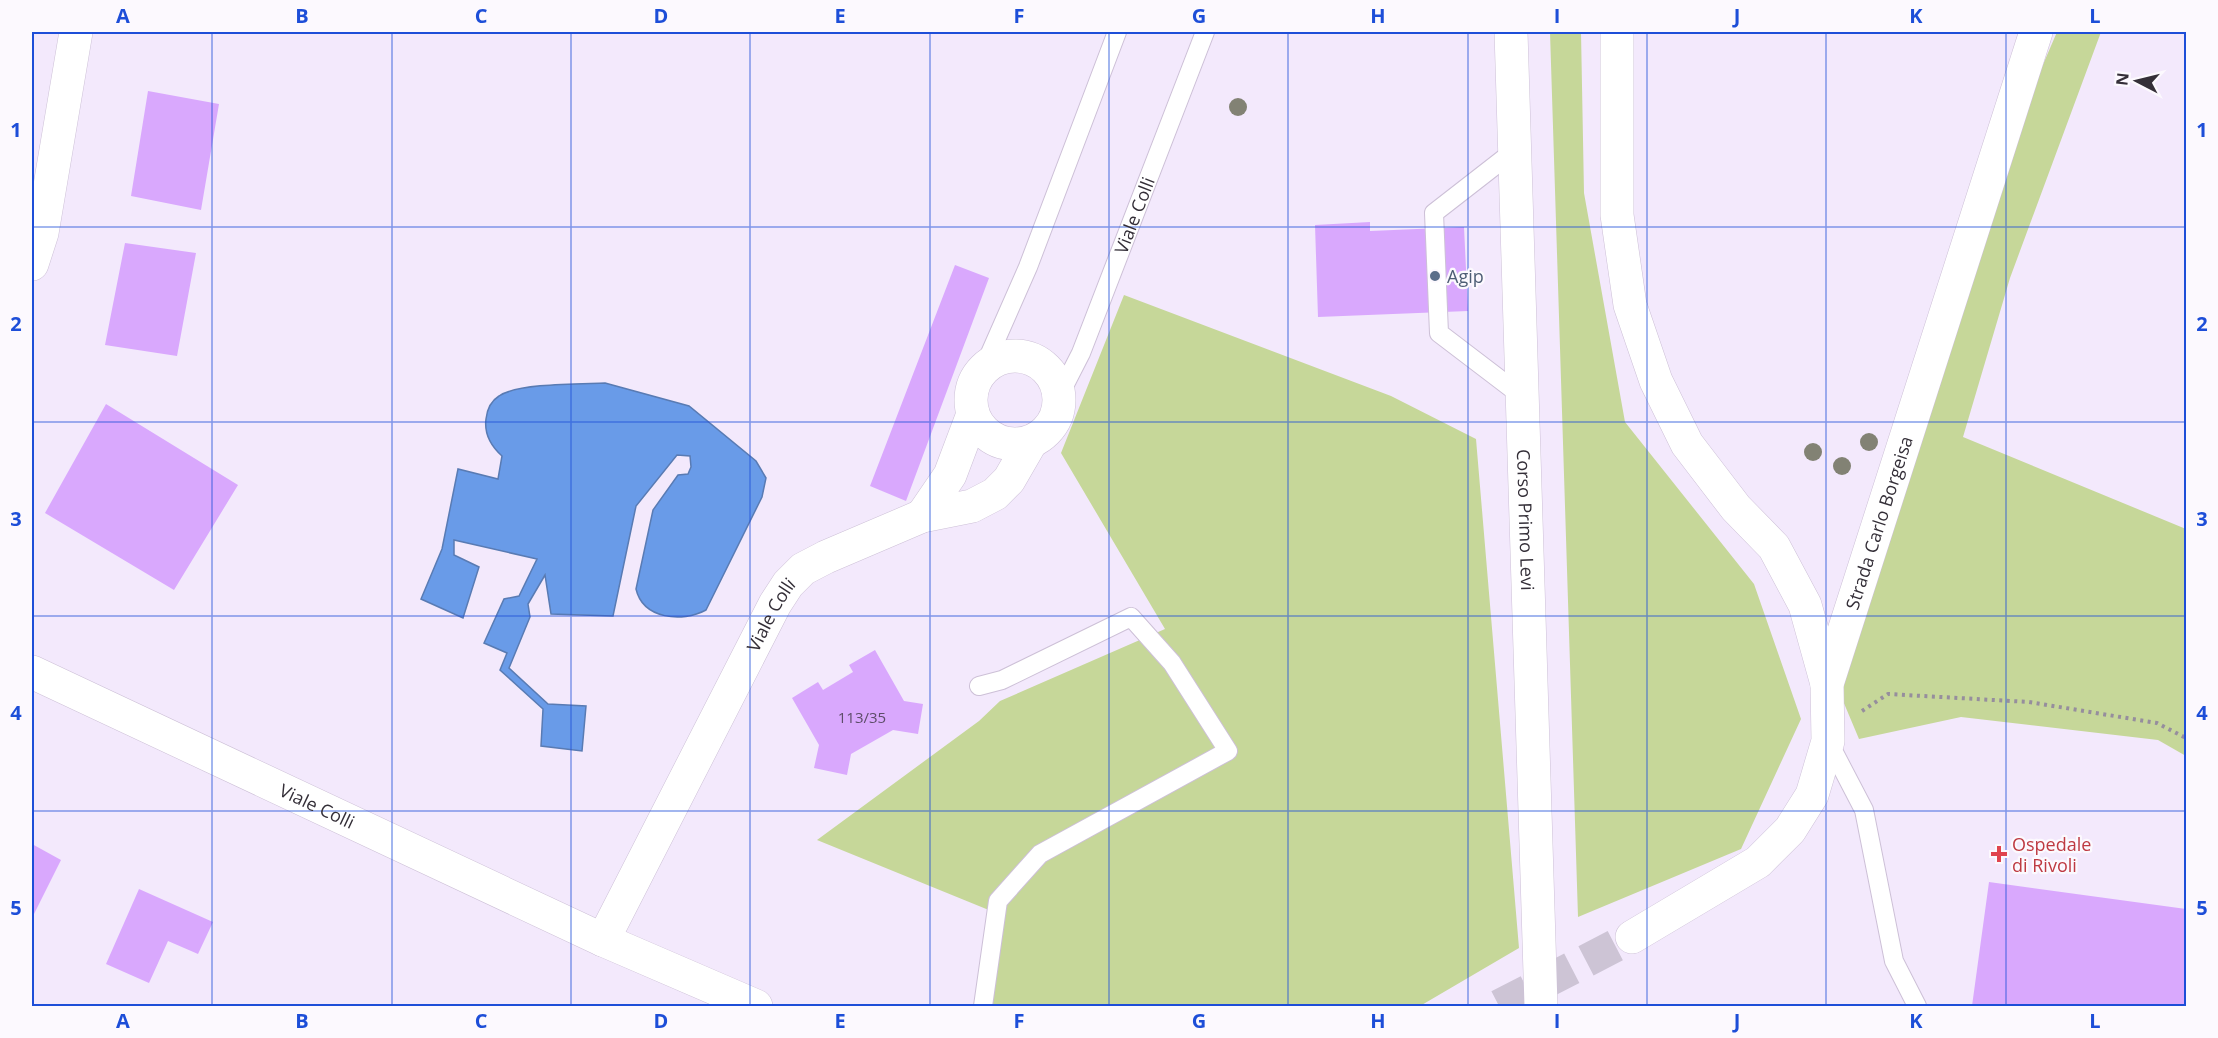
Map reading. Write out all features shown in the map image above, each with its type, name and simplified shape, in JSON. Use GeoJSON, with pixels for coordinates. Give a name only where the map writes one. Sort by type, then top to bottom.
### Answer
{"type":"FeatureCollection","features":[{"type":"Feature","properties":{"kind":"street"},"geometry":{"type":"LineString","coordinates":[[32,264],[42,233],[45,145],[76,32]]}},
{"type":"Feature","properties":{"kind":"street","name":"Corso Primo Levi"},"geometry":{"type":"LineString","coordinates":[[1511,32],[1524,397],[1540,1006]]}},
{"type":"Feature","properties":{"kind":"street"},"geometry":{"type":"LineString","coordinates":[[1617,32],[1617,215],[1630,305],[1656,381],[1687,444],[1736,508],[1774,547],[1805,605],[1827,684]]}},
{"type":"Feature","properties":{"kind":"street","name":"Strada Carlo Borgeisa"},"geometry":{"type":"LineString","coordinates":[[1632,937],[1758,862],[1790,831],[1812,795],[1828,741],[1827,684],[2036,32]]}},
{"type":"Feature","properties":{"kind":"street"},"geometry":{"type":"LineString","coordinates":[[1024,357],[1048,371],[1056,383],[1059,396],[1058,411],[1053,424],[1043,435],[1031,442],[1017,445],[1002,443],[989,437],[979,427],[973,414],[972,389],[984,367],[996,360],[1024,357]]}},
{"type":"Feature","properties":{"kind":"street"},"geometry":{"type":"LineString","coordinates":[[922,516],[950,475],[973,414]]}},
{"type":"Feature","properties":{"kind":"street","name":"Viale Colli"},"geometry":{"type":"LineString","coordinates":[[603,940],[770,614],[788,584],[810,565],[922,516],[972,506],[995,494],[1009,480],[1031,442]]}},
{"type":"Feature","properties":{"kind":"street","name":"Viale Colli"},"geometry":{"type":"LineString","coordinates":[[32,672],[603,940],[756,1006]]}},
{"type":"Feature","properties":{"kind":"lane"},"geometry":{"type":"LineString","coordinates":[[984,367],[1028,267],[1117,32]]}},
{"type":"Feature","properties":{"kind":"lane","name":"Viale Colli"},"geometry":{"type":"LineString","coordinates":[[1059,396],[1081,353],[1205,32]]}},
{"type":"Feature","properties":{"kind":"lane"},"geometry":{"type":"LineString","coordinates":[[1515,150],[1434,213],[1439,333],[1524,397]]}},
{"type":"Feature","properties":{"kind":"lane"},"geometry":{"type":"LineString","coordinates":[[979,686],[1002,680],[1131,616],[1172,663],[1228,751],[1040,854],[998,901],[983,1006]]}},
{"type":"Feature","properties":{"kind":"lane"},"geometry":{"type":"LineString","coordinates":[[1828,741],[1864,810],[1894,961],[1917,1006]]}},
{"type":"Feature","properties":{"kind":"path"},"geometry":{"type":"LineString","coordinates":[[1828,741],[1856,714],[1888,694],[2029,702],[2157,723],[2187,738]]}},
{"type":"Feature","properties":{"kind":"green space"},"geometry":{"type":"Polygon","coordinates":[[[1550,32],[1581,32],[1584,193],[1625,422],[1754,584],[1801,719],[1741,849],[1578,917],[1550,32]]]}},
{"type":"Feature","properties":{"kind":"green space"},"geometry":{"type":"Polygon","coordinates":[[[2057,32],[2101,32],[2010,278],[1963,437],[2186,529],[2186,756],[2158,740],[1961,717],[1859,739],[1838,689],[2032,90],[2057,32]]]}},
{"type":"Feature","properties":{"kind":"green space"},"geometry":{"type":"Polygon","coordinates":[[[1124,295],[1391,396],[1476,439],[1519,948],[1420,1006],[991,1006],[1001,915],[817,840],[979,721],[1000,701],[1165,629],[1061,453],[1124,295]]]}},
{"type":"Feature","properties":{"kind":"water"},"geometry":{"type":"Polygon","coordinates":[[[605,383],[689,406],[756,461],[766,478],[762,497],[706,610],[686,616],[665,616],[647,607],[640,599],[636,589],[653,510],[678,475],[688,474],[691,467],[690,456],[677,455],[636,506],[613,616],[551,614],[545,575],[528,604],[530,617],[509,668],[548,704],[586,706],[582,751],[541,746],[543,709],[500,670],[507,653],[484,643],[504,599],[519,596],[537,559],[454,540],[454,555],[479,567],[463,618],[421,599],[442,549],[458,469],[498,479],[502,456],[489,439],[486,430],[487,412],[494,400],[508,392],[520,389],[550,385],[605,383]]]}},
{"type":"Feature","properties":{"kind":"building"},"geometry":{"type":"Polygon","coordinates":[[[148,91],[219,104],[201,210],[131,196],[148,91]]]}},
{"type":"Feature","properties":{"kind":"building"},"geometry":{"type":"Polygon","coordinates":[[[1370,222],[1370,231],[1464,227],[1468,311],[1318,317],[1315,225],[1370,222]]]}},
{"type":"Feature","properties":{"kind":"building"},"geometry":{"type":"Polygon","coordinates":[[[125,243],[196,253],[177,356],[105,345],[125,243]]]}},
{"type":"Feature","properties":{"kind":"building"},"geometry":{"type":"Polygon","coordinates":[[[955,265],[989,278],[906,501],[870,486],[955,265]]]}},
{"type":"Feature","properties":{"kind":"building"},"geometry":{"type":"Polygon","coordinates":[[[106,404],[238,485],[174,590],[45,513],[106,404]]]}},
{"type":"Feature","properties":{"kind":"building"},"geometry":{"type":"Polygon","coordinates":[[[875,650],[904,701],[923,704],[918,734],[893,730],[851,754],[847,775],[814,768],[819,745],[792,698],[818,682],[823,690],[853,672],[849,665],[875,650]]]}},
{"type":"Feature","properties":{"kind":"building"},"geometry":{"type":"Polygon","coordinates":[[[32,844],[61,860],[32,918],[32,844]]]}},
{"type":"Feature","properties":{"kind":"building"},"geometry":{"type":"Polygon","coordinates":[[[1989,882],[2186,909],[2186,1006],[1972,1006],[1989,882]]]}},
{"type":"Feature","properties":{"kind":"building"},"geometry":{"type":"Polygon","coordinates":[[[139,889],[213,922],[198,954],[168,941],[149,983],[106,964],[139,889]]]}},
{"type":"Feature","properties":{"kind":"tunnel"},"geometry":{"type":"LineString","coordinates":[[1499,1006],[1632,937]]}},
{"type":"Feature","properties":{"kind":"place","name":"Agip"},"geometry":{"type":"Point","coordinates":[1435,276]}},
{"type":"Feature","properties":{"kind":"place","name":"Ospedale di Rivoli"},"geometry":{"type":"Point","coordinates":[1999,854]}}]}
